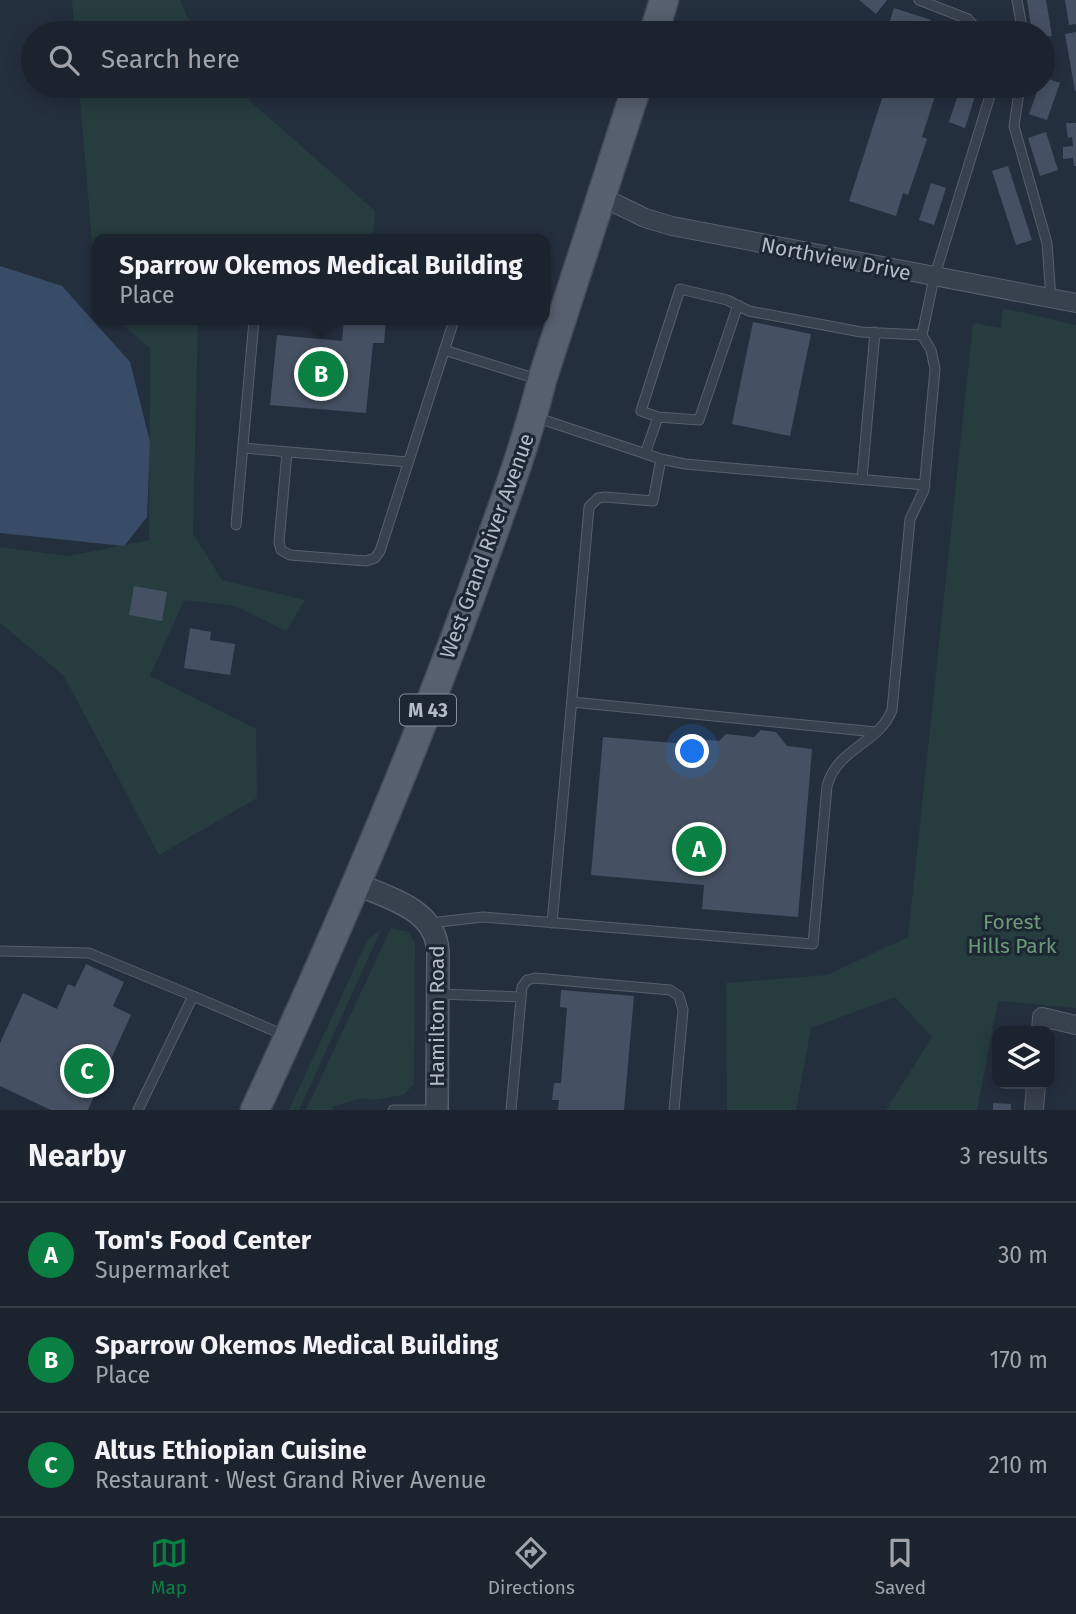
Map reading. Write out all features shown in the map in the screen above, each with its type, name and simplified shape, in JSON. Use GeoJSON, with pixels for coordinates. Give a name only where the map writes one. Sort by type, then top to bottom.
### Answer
{"type":"FeatureCollection","features":[{"type":"Feature","properties":{"kind":"main road"},"geometry":{"type":"LineString","coordinates":[[658,21],[664,0]]}},
{"type":"Feature","properties":{"kind":"main road","name":"West Grand River Avenue"},"geometry":{"type":"LineString","coordinates":[[254,1110],[357,884],[414,747],[533,416],[542,380],[633,98]]}},
{"type":"Feature","properties":{"kind":"street","name":"Northview Drive"},"geometry":{"type":"LineString","coordinates":[[602,197],[645,218],[672,226],[1076,303]]}},
{"type":"Feature","properties":{"kind":"street","name":"Hamilton Road"},"geometry":{"type":"LineString","coordinates":[[357,884],[417,912],[430,923],[438,943],[437,1110]]}},
{"type":"Feature","properties":{"kind":"street"},"geometry":{"type":"LineString","coordinates":[[1041,1024],[1076,1026]]}},
{"type":"Feature","properties":{"kind":"street"},"geometry":{"type":"LineString","coordinates":[[1034,1110],[1036,1089]]}},
{"type":"Feature","properties":{"kind":"lane"},"geometry":{"type":"LineString","coordinates":[[919,0],[970,21]]}},
{"type":"Feature","properties":{"kind":"lane"},"geometry":{"type":"LineString","coordinates":[[1017,0],[1021,21]]}},
{"type":"Feature","properties":{"kind":"lane"},"geometry":{"type":"LineString","coordinates":[[430,923],[483,917],[813,944],[826,788],[830,775],[840,760],[883,726],[892,710],[910,519],[925,485],[935,369],[931,350],[922,335],[934,278],[989,98]]}},
{"type":"Feature","properties":{"kind":"lane"},"geometry":{"type":"LineString","coordinates":[[1018,98],[1014,126],[1047,243],[1051,299]]}},
{"type":"Feature","properties":{"kind":"lane"},"geometry":{"type":"LineString","coordinates":[[738,305],[699,420],[659,417],[641,411],[680,289],[727,300],[738,305],[749,311],[875,332],[922,335]]}},
{"type":"Feature","properties":{"kind":"lane"},"geometry":{"type":"LineString","coordinates":[[236,525],[254,325]]}},
{"type":"Feature","properties":{"kind":"lane"},"geometry":{"type":"LineString","coordinates":[[287,452],[279,542],[281,550],[290,555],[353,560],[371,560],[378,555],[452,325]]}},
{"type":"Feature","properties":{"kind":"lane"},"geometry":{"type":"LineString","coordinates":[[862,479],[875,332]]}},
{"type":"Feature","properties":{"kind":"lane"},"geometry":{"type":"LineString","coordinates":[[444,350],[542,380]]}},
{"type":"Feature","properties":{"kind":"lane"},"geometry":{"type":"LineString","coordinates":[[533,416],[645,454],[685,464],[925,485]]}},
{"type":"Feature","properties":{"kind":"lane"},"geometry":{"type":"LineString","coordinates":[[645,454],[659,417]]}},
{"type":"Feature","properties":{"kind":"lane"},"geometry":{"type":"LineString","coordinates":[[243,448],[408,462]]}},
{"type":"Feature","properties":{"kind":"lane"},"geometry":{"type":"LineString","coordinates":[[552,923],[589,507],[598,498],[605,497],[653,501],[661,459]]}},
{"type":"Feature","properties":{"kind":"lane"},"geometry":{"type":"LineString","coordinates":[[572,702],[876,732]]}},
{"type":"Feature","properties":{"kind":"lane"},"geometry":{"type":"LineString","coordinates":[[0,951],[89,953],[289,1037]]}},
{"type":"Feature","properties":{"kind":"lane"},"geometry":{"type":"LineString","coordinates":[[511,1110],[524,983],[535,978],[675,992],[683,1003],[683,1010],[674,1110]]}},
{"type":"Feature","properties":{"kind":"lane"},"geometry":{"type":"LineString","coordinates":[[438,994],[522,997]]}},
{"type":"Feature","properties":{"kind":"lane"},"geometry":{"type":"LineString","coordinates":[[138,1110],[193,996]]}},
{"type":"Feature","properties":{"kind":"lane"},"geometry":{"type":"LineString","coordinates":[[393,1110],[437,1110]]}},
{"type":"Feature","properties":{"kind":"green space"},"geometry":{"type":"Polygon","coordinates":[[[72,0],[180,0],[190,21],[74,21],[72,0]]]}},
{"type":"Feature","properties":{"kind":"green space"},"geometry":{"type":"Polygon","coordinates":[[[80,98],[247,98],[375,211],[373,234],[92,234],[92,243],[80,98]]]}},
{"type":"Feature","properties":{"kind":"green space","name":"Forest Hills Park"},"geometry":{"type":"Polygon","coordinates":[[[1003,308],[1076,325],[1076,1008],[998,1001],[977,1110],[886,1110],[932,1037],[895,997],[811,1028],[796,1110],[727,1110],[726,983],[827,975],[908,937],[973,323],[1001,328],[1003,308]]]}},
{"type":"Feature","properties":{"kind":"green space"},"geometry":{"type":"Polygon","coordinates":[[[123,325],[198,325],[193,534],[222,580],[305,600],[286,631],[235,606],[184,600],[150,676],[256,729],[257,798],[159,855],[64,676],[0,623],[0,547],[68,556],[149,540],[150,348],[123,325]]]}},
{"type":"Feature","properties":{"kind":"green space"},"geometry":{"type":"Polygon","coordinates":[[[391,928],[409,932],[415,943],[414,1084],[403,1095],[374,1100],[362,1098],[334,1106],[332,1110],[306,1110],[391,928]]]}},
{"type":"Feature","properties":{"kind":"green space"},"geometry":{"type":"Polygon","coordinates":[[[381,930],[299,1110],[289,1110],[368,939],[381,930]]]}},
{"type":"Feature","properties":{"kind":"water"},"geometry":{"type":"Polygon","coordinates":[[[0,266],[62,286],[92,320],[92,325],[97,325],[130,362],[150,442],[147,517],[124,546],[0,533],[0,266]]]}},
{"type":"Feature","properties":{"kind":"building"},"geometry":{"type":"Polygon","coordinates":[[[859,0],[887,0],[876,14],[859,0]]]}},
{"type":"Feature","properties":{"kind":"building"},"geometry":{"type":"Polygon","coordinates":[[[1027,0],[1046,0],[1050,21],[1030,21],[1027,0]]]}},
{"type":"Feature","properties":{"kind":"building"},"geometry":{"type":"Polygon","coordinates":[[[1065,0],[1076,0],[1076,24],[1069,25],[1065,0]]]}},
{"type":"Feature","properties":{"kind":"building"},"geometry":{"type":"Polygon","coordinates":[[[894,8],[931,20],[931,21],[890,21],[894,8]]]}},
{"type":"Feature","properties":{"kind":"building"},"geometry":{"type":"Polygon","coordinates":[[[1076,32],[1076,91],[1075,91],[1065,34],[1076,32]]]}},
{"type":"Feature","properties":{"kind":"building"},"geometry":{"type":"Polygon","coordinates":[[[1055,81],[1060,83],[1055,97],[1055,81]]]}},
{"type":"Feature","properties":{"kind":"building"},"geometry":{"type":"Polygon","coordinates":[[[882,98],[934,98],[922,137],[927,139],[908,195],[903,193],[896,216],[849,201],[882,98]]]}},
{"type":"Feature","properties":{"kind":"building"},"geometry":{"type":"Polygon","coordinates":[[[957,98],[974,98],[965,128],[949,122],[957,98]]]}},
{"type":"Feature","properties":{"kind":"building"},"geometry":{"type":"Polygon","coordinates":[[[1035,98],[1055,98],[1047,120],[1029,114],[1035,98]]]}},
{"type":"Feature","properties":{"kind":"building"},"geometry":{"type":"Polygon","coordinates":[[[1066,123],[1076,123],[1076,166],[1073,158],[1063,159],[1063,147],[1073,146],[1072,137],[1068,138],[1066,123]]]}},
{"type":"Feature","properties":{"kind":"building"},"geometry":{"type":"Polygon","coordinates":[[[1046,132],[1058,170],[1040,176],[1028,138],[1046,132]]]}},
{"type":"Feature","properties":{"kind":"building"},"geometry":{"type":"Polygon","coordinates":[[[1008,166],[1032,240],[1016,245],[992,171],[1008,166]]]}},
{"type":"Feature","properties":{"kind":"building"},"geometry":{"type":"Polygon","coordinates":[[[931,183],[946,188],[934,225],[919,220],[931,183]]]}},
{"type":"Feature","properties":{"kind":"building"},"geometry":{"type":"Polygon","coordinates":[[[753,322],[811,334],[790,436],[732,424],[753,322]]]}},
{"type":"Feature","properties":{"kind":"building"},"geometry":{"type":"Polygon","coordinates":[[[344,325],[386,325],[384,343],[373,343],[366,413],[270,405],[277,335],[342,341],[344,325]]]}},
{"type":"Feature","properties":{"kind":"building"},"geometry":{"type":"Polygon","coordinates":[[[134,586],[167,592],[162,621],[129,615],[134,586]]]}},
{"type":"Feature","properties":{"kind":"building"},"geometry":{"type":"Polygon","coordinates":[[[190,628],[211,632],[210,640],[235,644],[230,675],[184,668],[190,628]]]}},
{"type":"Feature","properties":{"kind":"building"},"geometry":{"type":"Polygon","coordinates":[[[761,730],[776,732],[787,746],[812,749],[798,917],[702,909],[704,885],[591,875],[603,737],[698,745],[705,740],[719,741],[726,734],[754,737],[761,730]]]}},
{"type":"Feature","properties":{"kind":"building"},"geometry":{"type":"Polygon","coordinates":[[[86,964],[124,982],[113,1006],[131,1015],[88,1110],[51,1110],[0,1086],[0,1043],[23,993],[57,1009],[68,984],[75,987],[86,964]]]}},
{"type":"Feature","properties":{"kind":"building"},"geometry":{"type":"Polygon","coordinates":[[[561,990],[634,996],[624,1110],[558,1110],[559,1100],[552,1100],[554,1083],[561,1083],[567,1008],[560,1007],[561,990]]]}},
{"type":"Feature","properties":{"kind":"building"},"geometry":{"type":"Polygon","coordinates":[[[993,1103],[1011,1104],[1011,1110],[993,1110],[993,1103]]]}},
{"type":"Feature","properties":{"kind":"place","name":"Sparrow Okemos Medical Building"},"geometry":{"type":"Point","coordinates":[321,374]}},
{"type":"Feature","properties":{"kind":"place","name":"Tom's Food Center"},"geometry":{"type":"Point","coordinates":[699,849]}},
{"type":"Feature","properties":{"kind":"place","name":"Altus Ethiopian Cuisine"},"geometry":{"type":"Point","coordinates":[87,1071]}}]}
